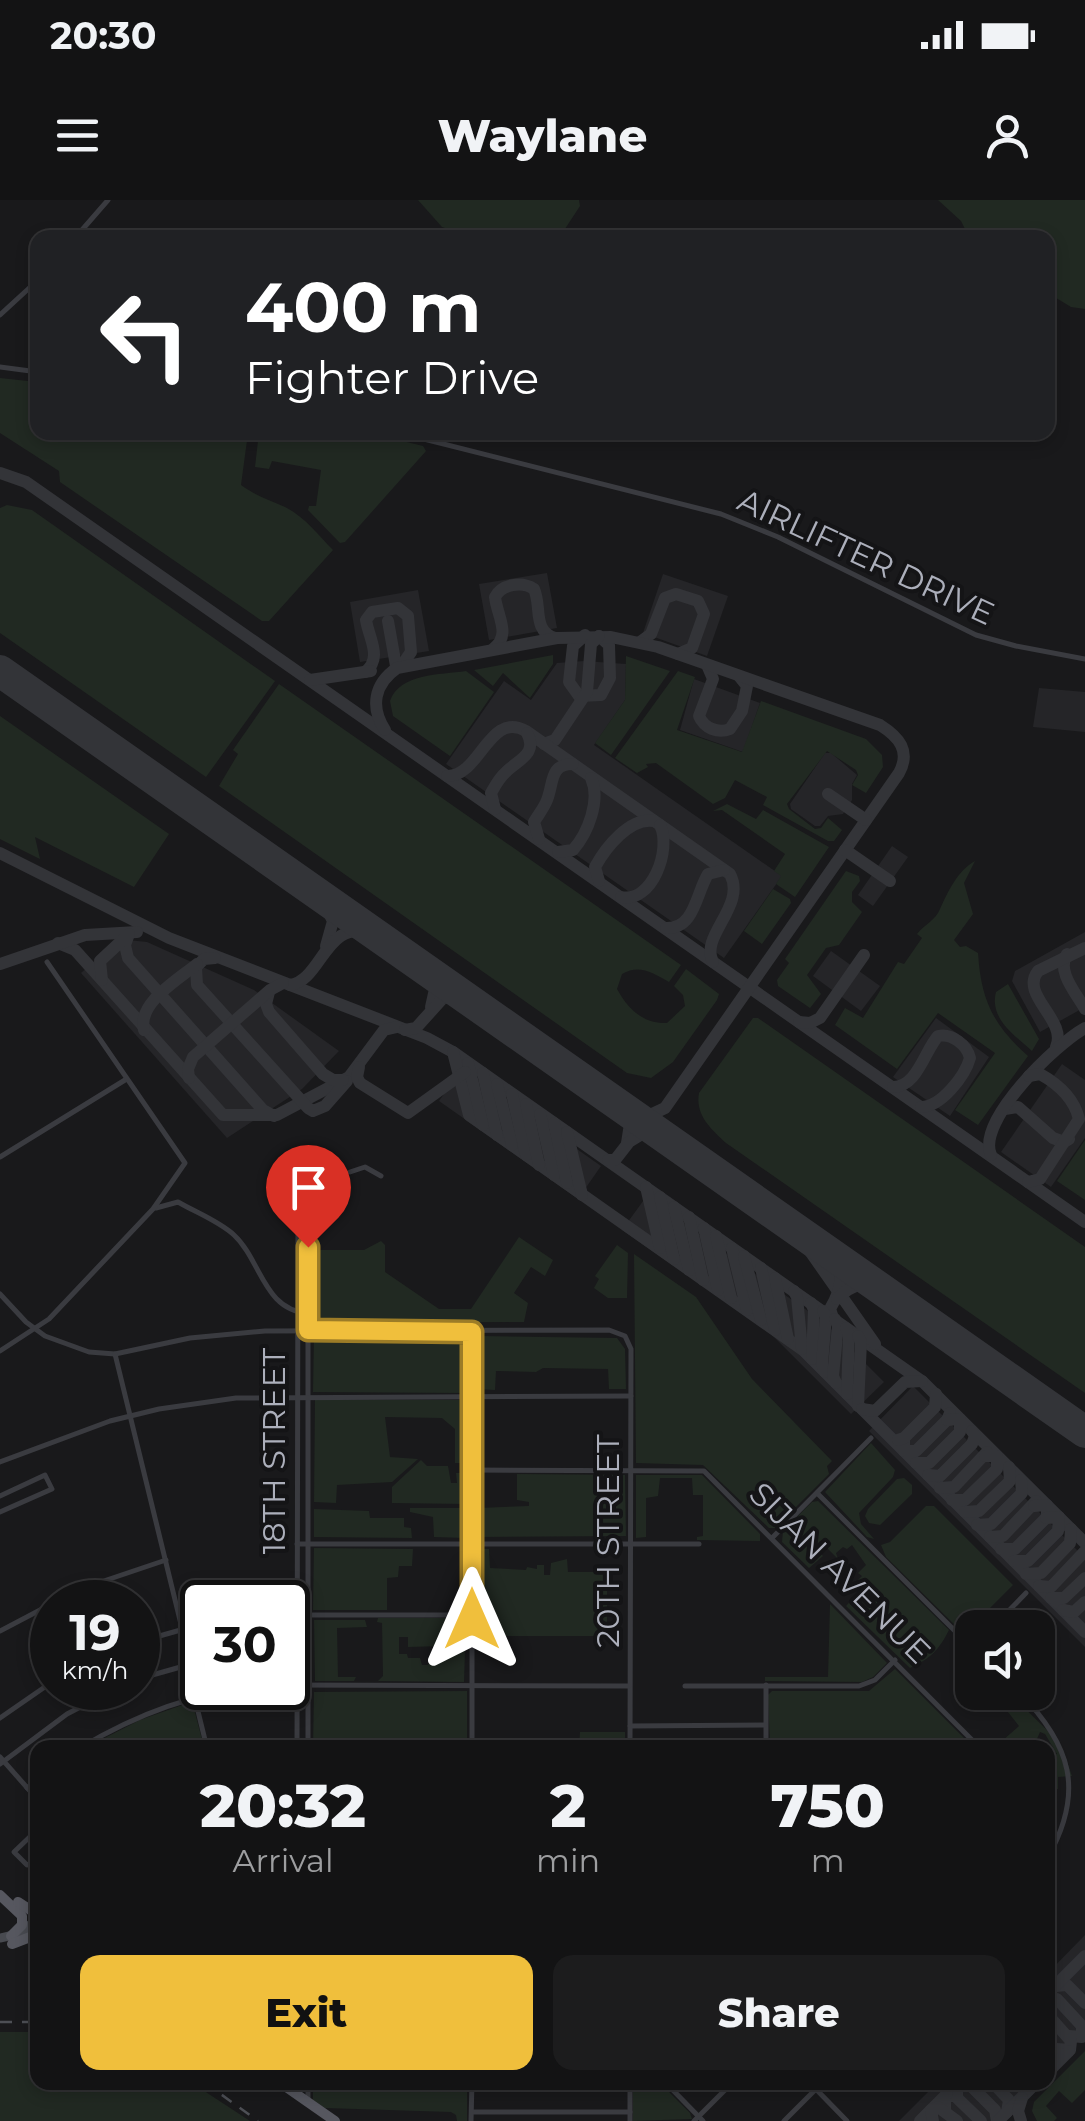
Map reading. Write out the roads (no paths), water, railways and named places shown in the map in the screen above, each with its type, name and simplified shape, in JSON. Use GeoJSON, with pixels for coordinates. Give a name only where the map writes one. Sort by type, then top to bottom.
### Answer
{"type":"FeatureCollection","features":[{"type":"Feature","properties":{"kind":"main road"},"geometry":{"type":"LineString","coordinates":[[0,1893],[30,1911]]}},
{"type":"Feature","properties":{"kind":"main road"},"geometry":{"type":"LineString","coordinates":[[0,1893],[22,1916],[22,1924],[6,1941]]}},
{"type":"Feature","properties":{"kind":"main road"},"geometry":{"type":"LineString","coordinates":[[6,1941],[30,1934]]}},
{"type":"Feature","properties":{"kind":"main road"},"geometry":{"type":"LineString","coordinates":[[298,2090],[335,2121]]}},
{"type":"Feature","properties":{"kind":"street"},"geometry":{"type":"LineString","coordinates":[[83,230],[108,200]]}},
{"type":"Feature","properties":{"kind":"street"},"geometry":{"type":"LineString","coordinates":[[0,315],[30,287]]}},
{"type":"Feature","properties":{"kind":"street"},"geometry":{"type":"LineString","coordinates":[[0,367],[30,371]]}},
{"type":"Feature","properties":{"kind":"street","name":"AIRLIFTER DRIVE"},"geometry":{"type":"LineString","coordinates":[[428,440],[721,514],[778,537],[976,635],[1085,659]]}},
{"type":"Feature","properties":{"kind":"street"},"geometry":{"type":"LineString","coordinates":[[0,1351],[49,1318],[153,1209],[185,1163],[47,962]]}},
{"type":"Feature","properties":{"kind":"street"},"geometry":{"type":"LineString","coordinates":[[0,1158],[126,1080]]}},
{"type":"Feature","properties":{"kind":"street"},"geometry":{"type":"LineString","coordinates":[[350,1172],[365,1167],[381,1176]]}},
{"type":"Feature","properties":{"kind":"street","name":"18TH STREET"},"geometry":{"type":"LineString","coordinates":[[297,1580],[296,1330],[300,1205],[310,1194],[342,1178]]}},
{"type":"Feature","properties":{"kind":"street"},"geometry":{"type":"LineString","coordinates":[[153,1209],[178,1202],[234,1235],[278,1303],[308,1313]]}},
{"type":"Feature","properties":{"kind":"street","name":"18TH STREET"},"geometry":{"type":"LineString","coordinates":[[308,1247],[308,1580]]}},
{"type":"Feature","properties":{"kind":"street"},"geometry":{"type":"LineString","coordinates":[[0,1294],[34,1328],[75,1349],[114,1354],[190,1338],[296,1330],[472,1332],[472,1740]]}},
{"type":"Feature","properties":{"kind":"street","name":"20TH STREET"},"geometry":{"type":"LineString","coordinates":[[472,1332],[609,1330],[625,1336],[631,1349],[630,1740]]}},
{"type":"Feature","properties":{"kind":"street"},"geometry":{"type":"LineString","coordinates":[[114,1354],[180,1616]]}},
{"type":"Feature","properties":{"kind":"street"},"geometry":{"type":"LineString","coordinates":[[0,1462],[58,1438],[131,1416],[234,1398],[631,1396]]}},
{"type":"Feature","properties":{"kind":"street"},"geometry":{"type":"LineString","coordinates":[[772,1538],[871,1438]]}},
{"type":"Feature","properties":{"kind":"street"},"geometry":{"type":"LineString","coordinates":[[472,1470],[631,1469]]}},
{"type":"Feature","properties":{"kind":"street","name":"SIJAN AVENUE"},"geometry":{"type":"LineString","coordinates":[[631,1469],[699,1470],[709,1474],[972,1740]]}},
{"type":"Feature","properties":{"kind":"street"},"geometry":{"type":"LineString","coordinates":[[298,1471],[308,1470]]}},
{"type":"Feature","properties":{"kind":"street"},"geometry":{"type":"LineString","coordinates":[[0,1496],[45,1475],[52,1489],[0,1512]]}},
{"type":"Feature","properties":{"kind":"street"},"geometry":{"type":"LineString","coordinates":[[818,1492],[955,1631]]}},
{"type":"Feature","properties":{"kind":"street"},"geometry":{"type":"LineString","coordinates":[[296,1544],[698,1544]]}},
{"type":"Feature","properties":{"kind":"street"},"geometry":{"type":"LineString","coordinates":[[0,1631],[80,1589],[166,1560]]}},
{"type":"Feature","properties":{"kind":"street"},"geometry":{"type":"LineString","coordinates":[[1009,1610],[1026,1593]]}},
{"type":"Feature","properties":{"kind":"street"},"geometry":{"type":"LineString","coordinates":[[310,1614],[472,1615]]}},
{"type":"Feature","properties":{"kind":"street"},"geometry":{"type":"LineString","coordinates":[[685,1686],[868,1684],[895,1660]]}},
{"type":"Feature","properties":{"kind":"street"},"geometry":{"type":"LineString","coordinates":[[310,1685],[631,1686]]}},
{"type":"Feature","properties":{"kind":"street"},"geometry":{"type":"LineString","coordinates":[[766,1686],[766,1740]]}},
{"type":"Feature","properties":{"kind":"street"},"geometry":{"type":"LineString","coordinates":[[0,1718],[30,1697]]}},
{"type":"Feature","properties":{"kind":"street"},"geometry":{"type":"LineString","coordinates":[[96,1740],[142,1716],[180,1704]]}},
{"type":"Feature","properties":{"kind":"street"},"geometry":{"type":"LineString","coordinates":[[30,1740],[75,1710]]}},
{"type":"Feature","properties":{"kind":"street"},"geometry":{"type":"LineString","coordinates":[[199,1710],[205,1740]]}},
{"type":"Feature","properties":{"kind":"street","name":"18TH STREET"},"geometry":{"type":"LineString","coordinates":[[298,1710],[298,1740]]}},
{"type":"Feature","properties":{"kind":"street","name":"18TH STREET"},"geometry":{"type":"LineString","coordinates":[[308,1710],[308,1740]]}},
{"type":"Feature","properties":{"kind":"street"},"geometry":{"type":"LineString","coordinates":[[1037,1710],[1062,1736],[1072,1755]]}},
{"type":"Feature","properties":{"kind":"street"},"geometry":{"type":"LineString","coordinates":[[630,1726],[766,1726]]}},
{"type":"Feature","properties":{"kind":"street"},"geometry":{"type":"LineString","coordinates":[[30,1740],[1,1761],[30,1791]]}},
{"type":"Feature","properties":{"kind":"street"},"geometry":{"type":"LineString","coordinates":[[30,1836],[14,1852],[30,1864]]}},
{"type":"Feature","properties":{"kind":"street"},"geometry":{"type":"LineString","coordinates":[[1055,1849],[1067,1836]]}},
{"type":"Feature","properties":{"kind":"street"},"geometry":{"type":"LineString","coordinates":[[6,1941],[30,1924]]}},
{"type":"Feature","properties":{"kind":"street"},"geometry":{"type":"LineString","coordinates":[[308,2090],[308,2102]]}},
{"type":"Feature","properties":{"kind":"street"},"geometry":{"type":"LineString","coordinates":[[472,2090],[472,2121]]}},
{"type":"Feature","properties":{"kind":"street"},"geometry":{"type":"LineString","coordinates":[[630,2090],[630,2121]]}},
{"type":"Feature","properties":{"kind":"street"},"geometry":{"type":"LineString","coordinates":[[672,2090],[699,2119],[726,2090]]}},
{"type":"Feature","properties":{"kind":"street"},"geometry":{"type":"LineString","coordinates":[[784,2121],[816,2090],[848,2121]]}},
{"type":"Feature","properties":{"kind":"street"},"geometry":{"type":"LineString","coordinates":[[472,2112],[630,2112]]}},
{"type":"Feature","properties":{"kind":"railway"},"geometry":{"type":"LineString","coordinates":[[0,2022],[30,2022]]}},
{"type":"Feature","properties":{"kind":"railway"},"geometry":{"type":"LineString","coordinates":[[215,2090],[258,2121]]}}]}
